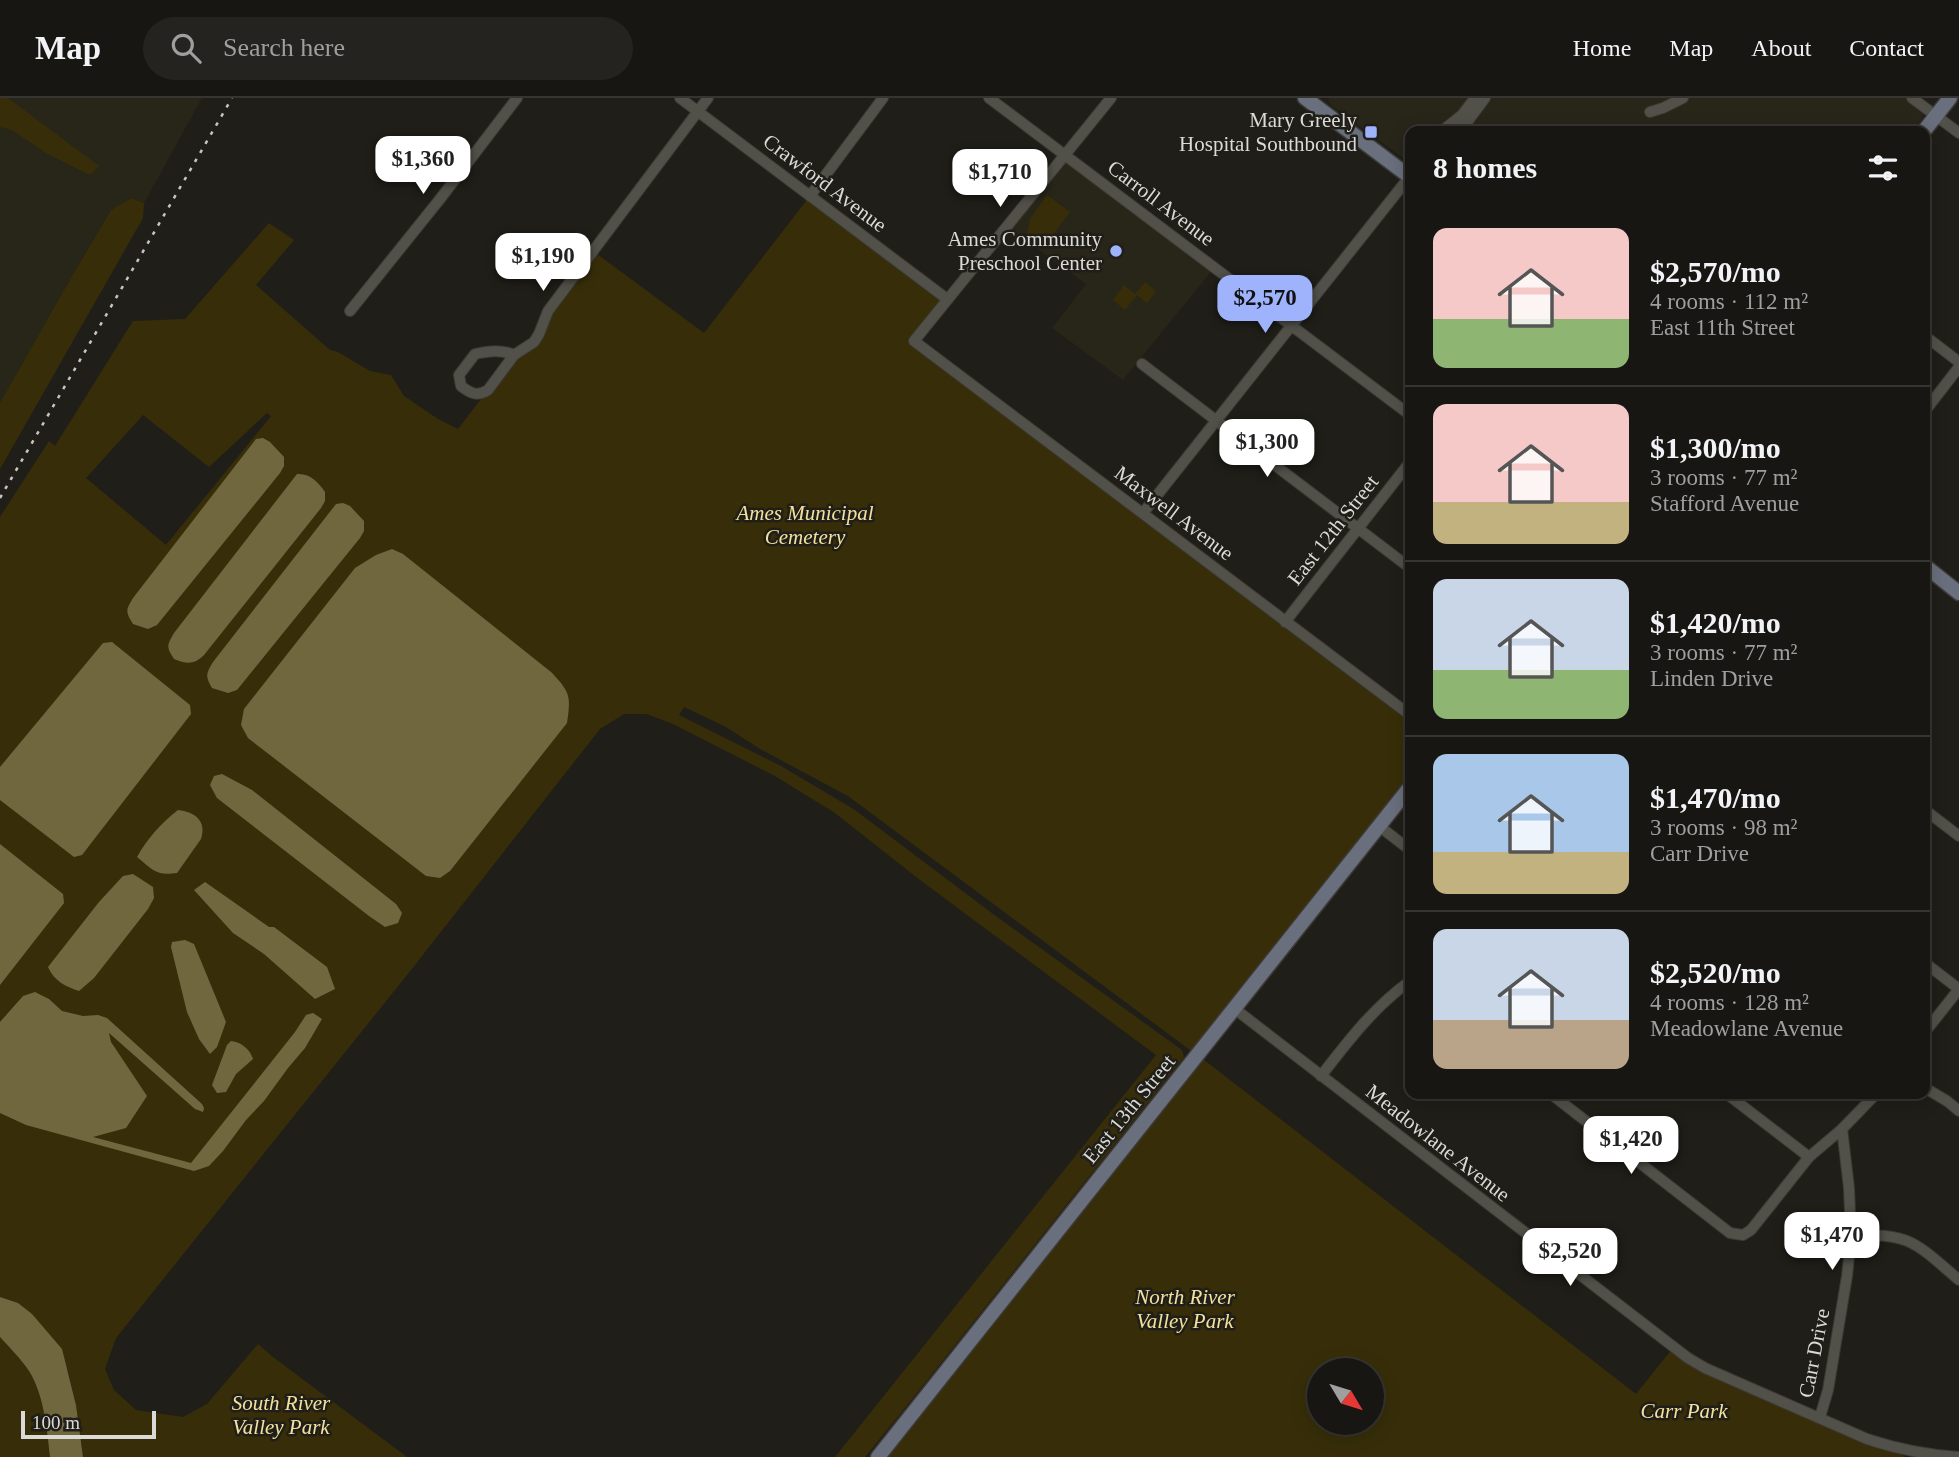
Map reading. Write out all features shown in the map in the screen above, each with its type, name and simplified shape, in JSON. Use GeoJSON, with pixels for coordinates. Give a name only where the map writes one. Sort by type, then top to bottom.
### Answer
{"type":"FeatureCollection","features":[{"type":"Feature","properties":{"kind":"main road"},"geometry":{"type":"LineString","coordinates":[[1928,126],[1950,98]]}},
{"type":"Feature","properties":{"kind":"main road"},"geometry":{"type":"LineString","coordinates":[[1315,101],[1405,173]]}},
{"type":"Feature","properties":{"kind":"main road"},"geometry":{"type":"LineString","coordinates":[[1930,570],[1959,593]]}},
{"type":"Feature","properties":{"kind":"main road","name":"East 13th Street"},"geometry":{"type":"LineString","coordinates":[[878,1457],[1405,794]]}},
{"type":"Feature","properties":{"kind":"street"},"geometry":{"type":"LineString","coordinates":[[350,311],[517,98]]}},
{"type":"Feature","properties":{"kind":"street","name":"Crawford Avenue"},"geometry":{"type":"LineString","coordinates":[[680,98],[947,299]]}},
{"type":"Feature","properties":{"kind":"street"},"geometry":{"type":"LineString","coordinates":[[514,355],[498,351],[475,354],[459,375],[461,386],[474,394],[488,390],[514,355],[534,342],[548,311],[708,98]]}},
{"type":"Feature","properties":{"kind":"street"},"geometry":{"type":"LineString","coordinates":[[810,196],[883,98]]}},
{"type":"Feature","properties":{"kind":"street","name":"Carroll Avenue"},"geometry":{"type":"LineString","coordinates":[[989,98],[1405,411]]}},
{"type":"Feature","properties":{"kind":"street"},"geometry":{"type":"LineString","coordinates":[[947,299],[1111,98]]}},
{"type":"Feature","properties":{"kind":"street"},"geometry":{"type":"LineString","coordinates":[[1448,126],[1462,115],[1475,98]]}},
{"type":"Feature","properties":{"kind":"street"},"geometry":{"type":"LineString","coordinates":[[1462,126],[1485,98]]}},
{"type":"Feature","properties":{"kind":"street"},"geometry":{"type":"LineString","coordinates":[[1650,112],[1683,98]]}},
{"type":"Feature","properties":{"kind":"street"},"geometry":{"type":"LineString","coordinates":[[1912,98],[1959,133]]}},
{"type":"Feature","properties":{"kind":"street"},"geometry":{"type":"LineString","coordinates":[[1143,513],[1405,183]]}},
{"type":"Feature","properties":{"kind":"street","name":"Maxwell Avenue"},"geometry":{"type":"LineString","coordinates":[[947,299],[914,341],[1405,711]]}},
{"type":"Feature","properties":{"kind":"street"},"geometry":{"type":"LineString","coordinates":[[1930,340],[1959,364],[1930,404]]}},
{"type":"Feature","properties":{"kind":"street"},"geometry":{"type":"LineString","coordinates":[[1142,364],[1405,564]]}},
{"type":"Feature","properties":{"kind":"street","name":"East 12th Street"},"geometry":{"type":"LineString","coordinates":[[1285,622],[1405,468]]}},
{"type":"Feature","properties":{"kind":"street"},"geometry":{"type":"LineString","coordinates":[[1930,814],[1959,836]]}},
{"type":"Feature","properties":{"kind":"street"},"geometry":{"type":"LineString","coordinates":[[1380,826],[1405,846]]}},
{"type":"Feature","properties":{"kind":"street"},"geometry":{"type":"LineString","coordinates":[[1930,967],[1959,989],[1930,1026]]}},
{"type":"Feature","properties":{"kind":"street"},"geometry":{"type":"LineString","coordinates":[[1321,1076],[1376,1009],[1405,987]]}},
{"type":"Feature","properties":{"kind":"street","name":"Meadowlane Avenue"},"geometry":{"type":"LineString","coordinates":[[1235,1009],[1688,1358],[1705,1368],[1867,1439],[1933,1455],[1959,1457]]}},
{"type":"Feature","properties":{"kind":"street"},"geometry":{"type":"LineString","coordinates":[[1930,1091],[1959,1111]]}},
{"type":"Feature","properties":{"kind":"street"},"geometry":{"type":"LineString","coordinates":[[1557,1099],[1730,1233],[1743,1235],[1751,1230],[1809,1157],[1871,1099]]}},
{"type":"Feature","properties":{"kind":"street"},"geometry":{"type":"LineString","coordinates":[[1734,1099],[1809,1157]]}},
{"type":"Feature","properties":{"kind":"street","name":"Carr Drive"},"geometry":{"type":"LineString","coordinates":[[1820,1417],[1828,1390],[1851,1237],[1842,1129]]}},
{"type":"Feature","properties":{"kind":"street"},"geometry":{"type":"LineString","coordinates":[[1851,1237],[1877,1234],[1898,1237],[1919,1247],[1959,1280]]}},
{"type":"Feature","properties":{"kind":"shaded area"},"geometry":{"type":"Polygon","coordinates":[[[0,98],[202,98],[144,203],[131,198],[111,210],[0,403],[0,98]]]}},
{"type":"Feature","properties":{"kind":"shaded area"},"geometry":{"type":"Polygon","coordinates":[[[1329,98],[1907,98],[1921,109],[1923,114],[1916,126],[1405,126],[1405,159],[1328,101],[1329,98]]]}},
{"type":"Feature","properties":{"kind":"shaded area","name":"Ames Community Preschool Center"},"geometry":{"type":"Polygon","coordinates":[[[1062,153],[1214,268],[1123,380],[1052,328],[1086,284],[1006,226],[1062,153]]]}},
{"type":"Feature","properties":{"kind":"shaded area"},"geometry":{"type":"Polygon","coordinates":[[[263,438],[284,457],[284,466],[280,473],[157,625],[148,629],[133,624],[127,611],[133,598],[256,439],[263,438]]]}},
{"type":"Feature","properties":{"kind":"shaded area"},"geometry":{"type":"Polygon","coordinates":[[[297,474],[313,479],[325,492],[325,501],[321,508],[204,655],[190,663],[174,659],[168,646],[174,633],[297,474]]]}},
{"type":"Feature","properties":{"kind":"shaded area"},"geometry":{"type":"Polygon","coordinates":[[[336,504],[350,506],[364,521],[364,531],[360,538],[237,690],[228,693],[212,688],[207,675],[213,662],[336,504]]]}},
{"type":"Feature","properties":{"kind":"shaded area"},"geometry":{"type":"Polygon","coordinates":[[[392,549],[403,554],[551,672],[562,685],[569,700],[567,723],[450,871],[440,878],[426,876],[248,738],[241,725],[244,709],[355,568],[392,549]]]}},
{"type":"Feature","properties":{"kind":"shaded area"},"geometry":{"type":"Polygon","coordinates":[[[112,642],[190,705],[191,714],[82,855],[74,857],[0,800],[0,767],[103,643],[112,642]]]}},
{"type":"Feature","properties":{"kind":"shaded area"},"geometry":{"type":"Polygon","coordinates":[[[222,774],[252,790],[396,904],[402,913],[398,923],[385,927],[369,916],[217,798],[210,785],[214,776],[222,774]]]}},
{"type":"Feature","properties":{"kind":"shaded area"},"geometry":{"type":"Polygon","coordinates":[[[178,810],[194,815],[201,822],[201,839],[177,873],[159,873],[137,857],[155,831],[178,810]]]}},
{"type":"Feature","properties":{"kind":"shaded area"},"geometry":{"type":"Polygon","coordinates":[[[0,844],[63,894],[64,903],[0,985],[0,844]]]}},
{"type":"Feature","properties":{"kind":"shaded area"},"geometry":{"type":"Polygon","coordinates":[[[133,874],[153,887],[154,898],[148,909],[94,978],[79,991],[61,983],[48,967],[99,902],[123,876],[133,874]]]}},
{"type":"Feature","properties":{"kind":"shaded area"},"geometry":{"type":"Polygon","coordinates":[[[205,882],[269,927],[274,927],[327,967],[335,989],[315,999],[264,954],[233,933],[194,890],[205,882]]]}},
{"type":"Feature","properties":{"kind":"shaded area"},"geometry":{"type":"Polygon","coordinates":[[[185,940],[194,944],[226,1022],[217,1047],[210,1054],[199,1039],[187,1012],[171,947],[172,942],[185,940]]]}},
{"type":"Feature","properties":{"kind":"shaded area"},"geometry":{"type":"Polygon","coordinates":[[[35,992],[49,999],[62,1011],[107,1018],[204,1108],[203,1112],[195,1109],[109,1033],[111,1042],[147,1096],[126,1128],[93,1137],[191,1163],[306,1015],[313,1013],[322,1019],[305,1048],[223,1151],[209,1166],[194,1171],[26,1125],[0,1113],[0,1022],[23,996],[35,992]]]}},
{"type":"Feature","properties":{"kind":"shaded area"},"geometry":{"type":"Polygon","coordinates":[[[231,1041],[245,1047],[253,1059],[236,1074],[226,1092],[217,1093],[212,1085],[231,1041]]]}},
{"type":"Feature","properties":{"kind":"shaded area"},"geometry":{"type":"Polygon","coordinates":[[[0,1297],[18,1303],[32,1314],[62,1349],[76,1405],[83,1457],[50,1457],[44,1413],[34,1380],[0,1337],[0,1297]]]}},
{"type":"Feature","properties":{"kind":"green space"},"geometry":{"type":"Polygon","coordinates":[[[0,98],[8,98],[99,166],[90,175],[46,153],[12,130],[0,127],[0,98]]]}},
{"type":"Feature","properties":{"kind":"green space"},"geometry":{"type":"Polygon","coordinates":[[[1047,195],[1070,212],[1044,247],[1027,235],[1030,219],[1047,195]]]}},
{"type":"Feature","properties":{"kind":"green space"},"geometry":{"type":"Polygon","coordinates":[[[810,196],[947,299],[914,341],[1405,711],[1405,793],[1199,1056],[1636,1394],[1673,1348],[1688,1358],[1893,1447],[1905,1457],[878,1457],[1198,1056],[848,796],[760,749],[726,727],[684,707],[679,715],[781,766],[855,810],[993,914],[1182,1050],[1184,1057],[905,1408],[865,1457],[835,1457],[1156,1055],[920,880],[835,813],[775,776],[673,724],[647,714],[624,714],[600,729],[116,1338],[105,1369],[114,1390],[136,1410],[183,1417],[207,1404],[258,1344],[407,1457],[83,1457],[68,1371],[18,1303],[0,1297],[0,517],[49,441],[55,446],[133,321],[185,319],[269,223],[294,240],[256,285],[330,350],[370,371],[391,375],[404,396],[458,429],[524,350],[593,251],[704,333],[810,196]],[[267,413],[209,467],[143,415],[86,478],[166,545],[271,416],[267,413]]]}},
{"type":"Feature","properties":{"kind":"green space"},"geometry":{"type":"Polygon","coordinates":[[[131,198],[144,203],[143,218],[0,469],[0,403],[111,210],[131,198]]]}},
{"type":"Feature","properties":{"kind":"green space"},"geometry":{"type":"Polygon","coordinates":[[[1145,282],[1156,291],[1147,303],[1137,295],[1125,310],[1113,300],[1124,285],[1135,294],[1145,282]]]}},
{"type":"Feature","properties":{"kind":"green space"},"geometry":{"type":"Polygon","coordinates":[[[0,1337],[34,1380],[44,1413],[50,1457],[0,1457],[0,1337]]]}},
{"type":"Feature","properties":{"kind":"railway"},"geometry":{"type":"LineString","coordinates":[[0,498],[232,98]]}},
{"type":"Feature","properties":{"kind":"place","name":"Mary Greely Hospital Southbound"},"geometry":{"type":"Point","coordinates":[1371,132]}},
{"type":"Feature","properties":{"kind":"place","name":"Ames Community Preschool Center"},"geometry":{"type":"Point","coordinates":[1116,251]}},
{"type":"Feature","properties":{"kind":"park label","name":"Ames Municipal Cemetery"},"geometry":{"type":"Point","coordinates":[805,525]}},
{"type":"Feature","properties":{"kind":"park label","name":"North River Valley Park"},"geometry":{"type":"Point","coordinates":[1185,1309]}},
{"type":"Feature","properties":{"kind":"park label","name":"Carr Park"},"geometry":{"type":"Point","coordinates":[1684,1411]}},
{"type":"Feature","properties":{"kind":"park label","name":"South River Valley Park"},"geometry":{"type":"Point","coordinates":[281,1415]}}]}
